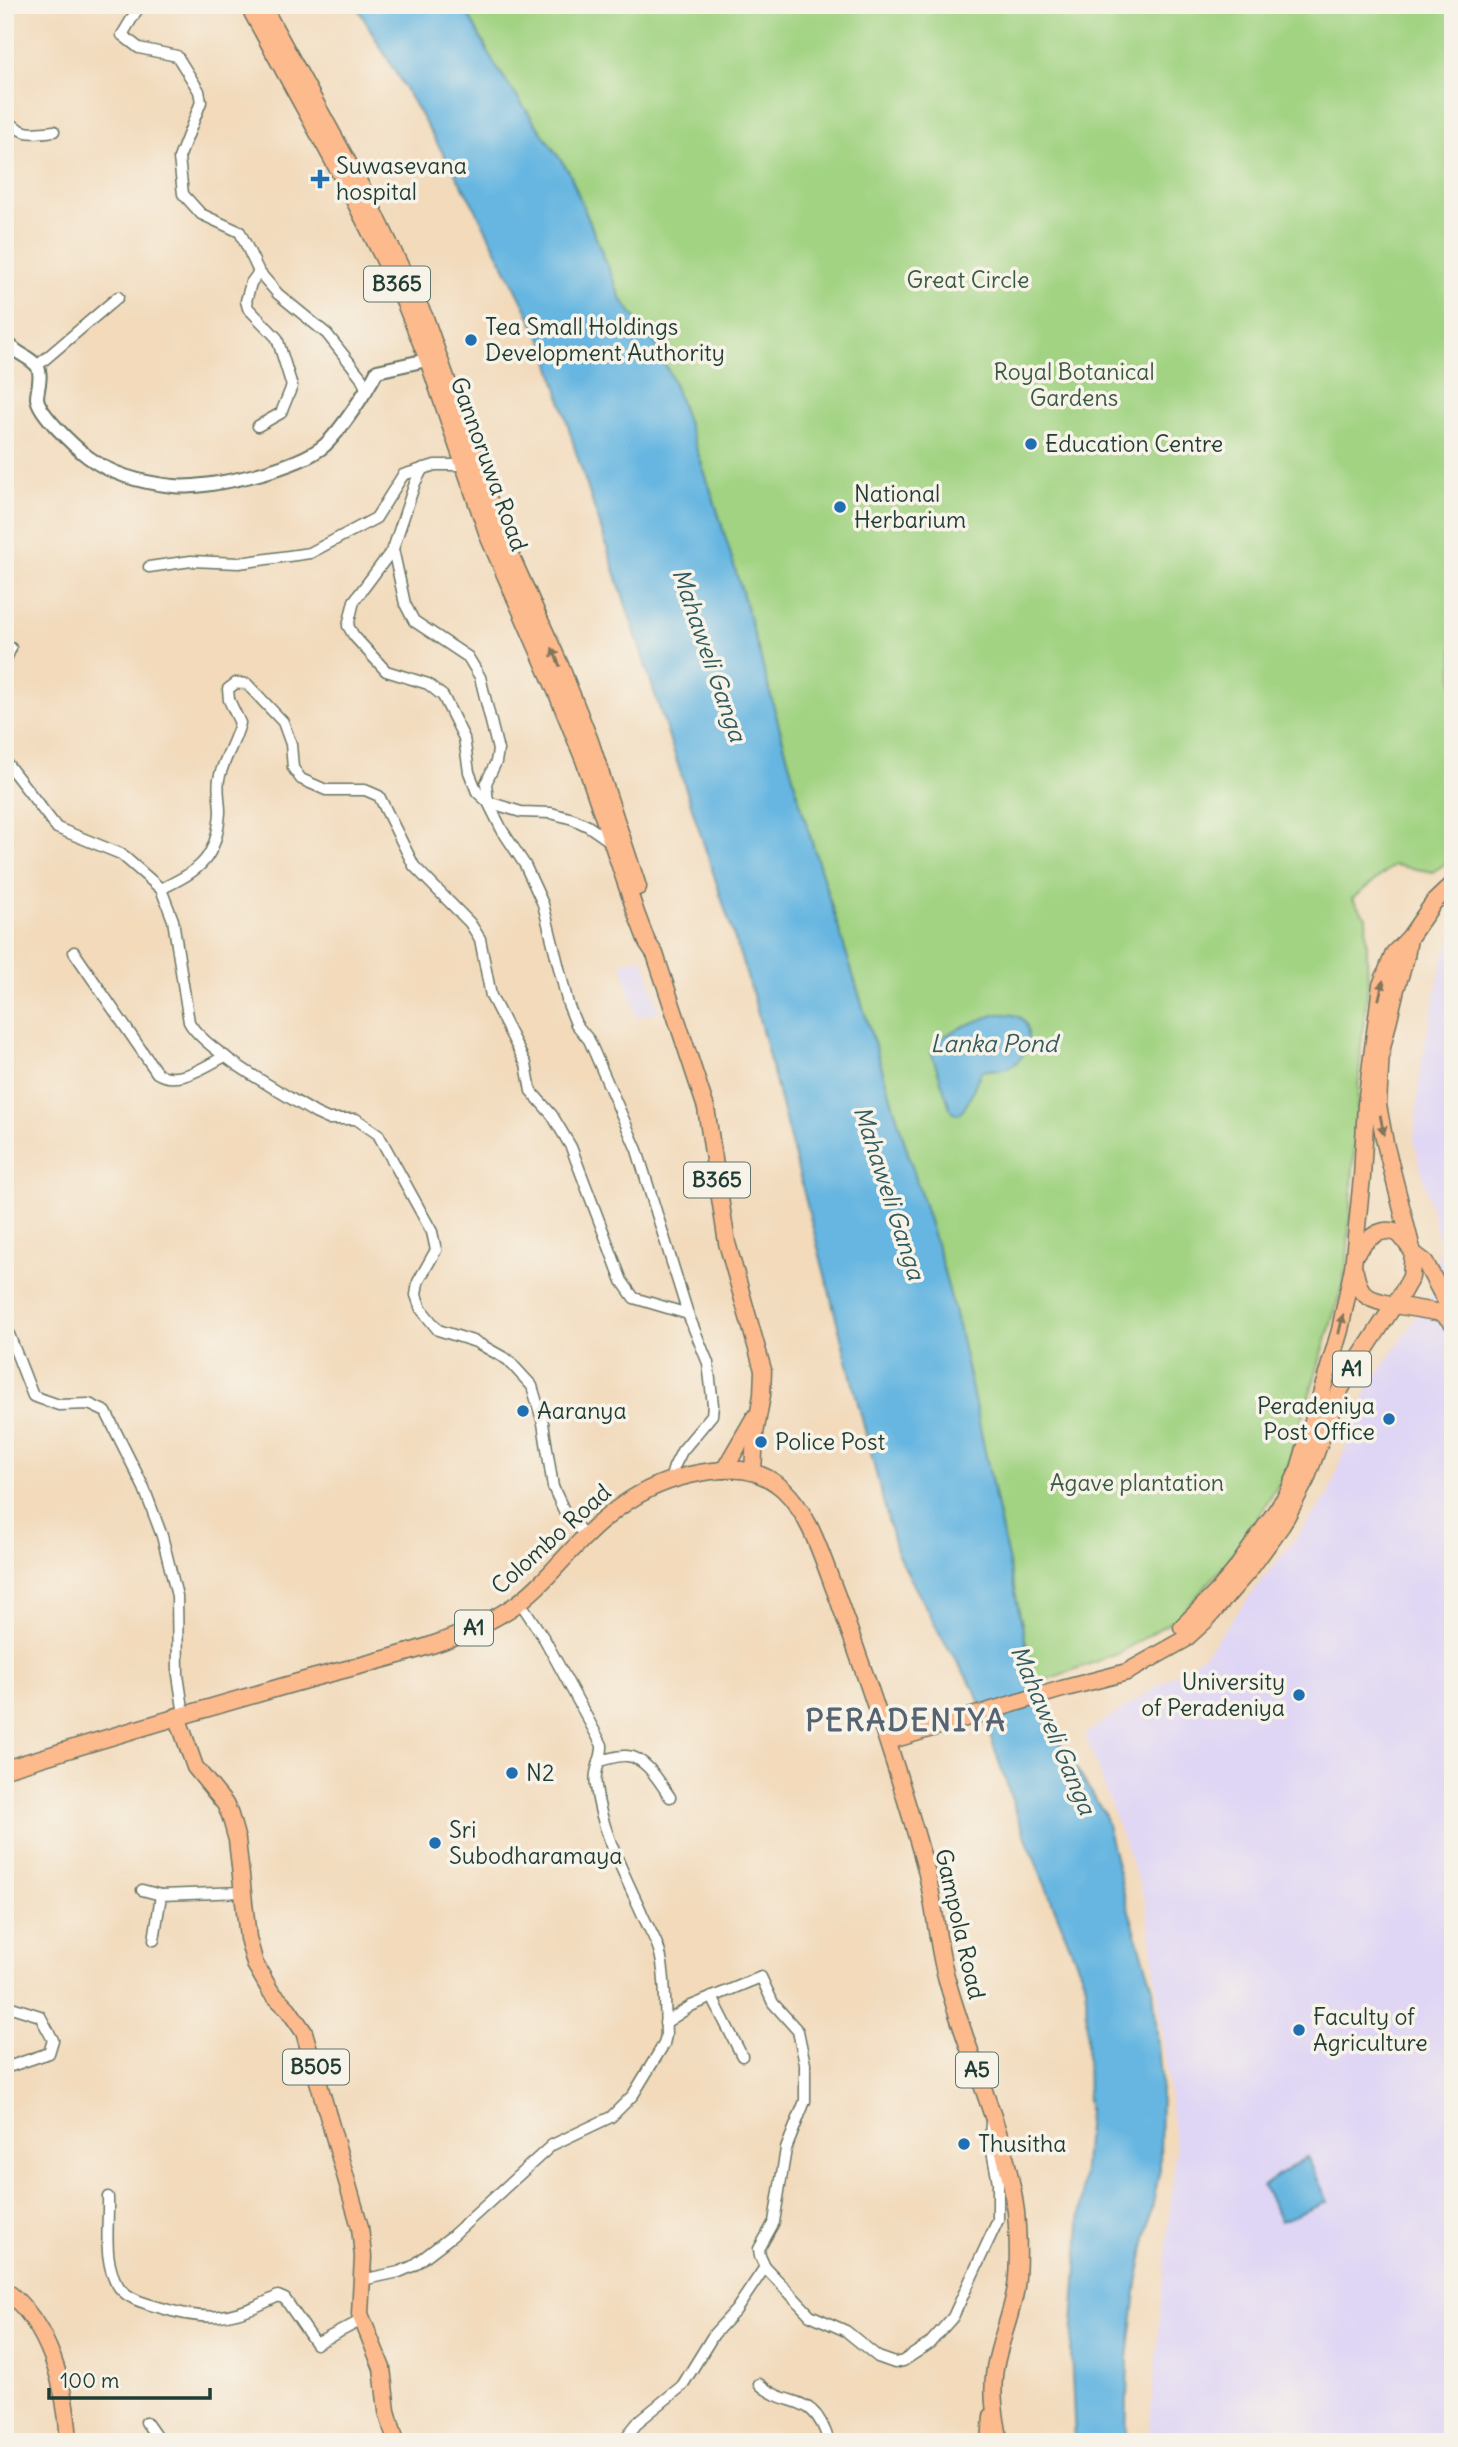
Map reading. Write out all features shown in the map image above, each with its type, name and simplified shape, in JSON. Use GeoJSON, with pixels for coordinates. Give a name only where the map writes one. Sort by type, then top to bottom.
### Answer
{"type":"FeatureCollection","features":[{"type":"Feature","properties":{"kind":"main road","name":"Gannoruwa Road"},"geometry":{"type":"LineString","coordinates":[[248,5],[377,244],[434,358],[501,534],[514,578],[636,913],[647,942],[655,954],[706,1108],[727,1243],[763,1370],[753,1472]]}},
{"type":"Feature","properties":{"kind":"main road","name":"Gannoruwa Road"},"geometry":{"type":"LineString","coordinates":[[262,5],[368,199],[412,287],[479,511],[560,665],[594,752],[650,922],[655,940],[655,954]]}},
{"type":"Feature","properties":{"kind":"main road","name":"A1"},"geometry":{"type":"LineString","coordinates":[[1062,1689],[1122,1664],[1179,1630],[1216,1593],[1264,1531],[1287,1495],[1305,1451],[1340,1330],[1355,1260],[1366,1104],[1381,985],[1394,953],[1409,938],[1434,902],[1453,884]]}},
{"type":"Feature","properties":{"kind":"main road","name":"A1"},"geometry":{"type":"LineString","coordinates":[[888,1741],[1127,1672],[1184,1640],[1225,1599],[1282,1525],[1310,1471],[1342,1387],[1410,1277],[1413,1253],[1378,1105],[1381,1052],[1409,938]]}},
{"type":"Feature","properties":{"kind":"main road"},"geometry":{"type":"LineString","coordinates":[[1453,1315],[1425,1262],[1413,1253],[1399,1235],[1389,1231],[1375,1233],[1362,1244],[1355,1260],[1358,1288],[1367,1298],[1442,1312],[1453,1323]]}},
{"type":"Feature","properties":{"kind":"main road","name":"Gannoruwa Road"},"geometry":{"type":"LineString","coordinates":[[724,1470],[759,1410]]}},
{"type":"Feature","properties":{"kind":"main road","name":"Colombo Road"},"geometry":{"type":"LineString","coordinates":[[5,1769],[448,1638],[492,1619],[520,1602],[586,1536],[628,1499],[651,1486],[670,1480],[724,1470],[753,1472],[771,1480],[786,1492],[804,1519],[823,1560],[888,1741]]}},
{"type":"Feature","properties":{"kind":"main road","name":"B505"},"geometry":{"type":"LineString","coordinates":[[180,1716],[195,1767],[225,1804],[230,1815],[237,1840],[246,1927],[255,1964],[271,1992],[300,2024],[312,2053],[360,2227],[363,2257],[360,2301],[362,2320],[382,2368],[387,2412],[396,2442]]}},
{"type":"Feature","properties":{"kind":"main road","name":"Gampola Road"},"geometry":{"type":"LineString","coordinates":[[888,1741],[925,1864],[946,1979],[992,2113],[1009,2175],[1017,2235],[1016,2287],[995,2368],[993,2403]]}},
{"type":"Feature","properties":{"kind":"main road"},"geometry":{"type":"LineString","coordinates":[[5,2290],[27,2309],[43,2340],[63,2394],[69,2442]]}},
{"type":"Feature","properties":{"kind":"main road"},"geometry":{"type":"LineString","coordinates":[[990,2442],[993,2403]]}},
{"type":"Feature","properties":{"kind":"main road","name":"A5"},"geometry":{"type":"LineString","coordinates":[[993,2403],[1000,2442]]}},
{"type":"Feature","properties":{"kind":"street"},"geometry":{"type":"LineString","coordinates":[[5,24],[6,5]]}},
{"type":"Feature","properties":{"kind":"street"},"geometry":{"type":"LineString","coordinates":[[140,5],[122,35],[139,48],[177,56],[199,91],[201,102],[179,158],[183,194],[201,214],[240,232],[259,272],[278,294],[327,334],[361,377],[366,391]]}},
{"type":"Feature","properties":{"kind":"street"},"geometry":{"type":"LineString","coordinates":[[5,117],[14,128],[31,134],[54,131]]}},
{"type":"Feature","properties":{"kind":"street"},"geometry":{"type":"LineString","coordinates":[[258,426],[281,413],[292,386],[277,338],[248,309],[246,301],[251,283],[259,272]]}},
{"type":"Feature","properties":{"kind":"street"},"geometry":{"type":"LineString","coordinates":[[37,366],[118,297]]}},
{"type":"Feature","properties":{"kind":"street"},"geometry":{"type":"LineString","coordinates":[[5,339],[11,349],[37,366],[37,400],[44,414],[85,455],[105,469],[122,475],[175,486],[243,479],[288,465],[324,446],[366,391],[377,371],[434,358]]}},
{"type":"Feature","properties":{"kind":"street"},"geometry":{"type":"LineString","coordinates":[[149,568],[191,561],[239,564],[310,553],[376,518],[403,475],[435,465],[464,465]]}},
{"type":"Feature","properties":{"kind":"street"},"geometry":{"type":"LineString","coordinates":[[423,468],[393,549],[354,601],[348,626],[386,671],[428,684],[443,696],[464,738],[469,772],[477,792],[488,802],[521,812],[551,813],[573,819],[611,842]]}},
{"type":"Feature","properties":{"kind":"street"},"geometry":{"type":"LineString","coordinates":[[393,549],[405,604],[414,621],[468,657],[480,677],[498,750],[496,762],[486,783],[488,802],[502,830],[525,865],[543,904],[568,1004],[576,1024],[589,1040],[637,1150],[688,1314],[708,1363],[712,1415],[682,1451],[670,1480]]}},
{"type":"Feature","properties":{"kind":"street"},"geometry":{"type":"LineString","coordinates":[[5,661],[11,648]]}},
{"type":"Feature","properties":{"kind":"street"},"geometry":{"type":"LineString","coordinates":[[161,890],[206,862],[214,843],[219,812],[218,783],[240,723],[229,700],[228,689],[236,683],[247,684],[283,722],[291,744],[293,768],[301,779],[326,790],[365,790],[379,796],[414,866],[470,923],[480,939],[491,996],[526,1064],[531,1091],[552,1115],[570,1147],[622,1281],[634,1298],[688,1314]]}},
{"type":"Feature","properties":{"kind":"street"},"geometry":{"type":"LineString","coordinates":[[5,761],[57,828],[121,854],[161,890],[173,920],[189,1022],[194,1031],[225,1056],[314,1113],[328,1119],[356,1119],[378,1134],[432,1232],[436,1250],[418,1282],[416,1295],[421,1309],[438,1330],[476,1342],[508,1360],[531,1386],[543,1423],[553,1487],[566,1515],[586,1536]]}},
{"type":"Feature","properties":{"kind":"street"},"geometry":{"type":"LineString","coordinates":[[74,952],[157,1073],[165,1078],[175,1078],[225,1056]]}},
{"type":"Feature","properties":{"kind":"street"},"geometry":{"type":"LineString","coordinates":[[5,1324],[9,1344],[33,1396],[59,1405],[89,1404],[106,1412],[144,1488],[162,1536],[177,1596],[180,1716]]}},
{"type":"Feature","properties":{"kind":"street"},"geometry":{"type":"LineString","coordinates":[[362,2280],[414,2266],[452,2236],[552,2145],[611,2117],[633,2095],[664,2044],[664,1972],[659,1948],[641,1913],[604,1823],[595,1771],[603,1753],[602,1745],[545,1640],[520,1602]]}},
{"type":"Feature","properties":{"kind":"street"},"geometry":{"type":"LineString","coordinates":[[599,1761],[626,1756],[636,1758],[652,1772],[670,1797]]}},
{"type":"Feature","properties":{"kind":"street"},"geometry":{"type":"LineString","coordinates":[[142,1890],[161,1895],[243,1892]]}},
{"type":"Feature","properties":{"kind":"street"},"geometry":{"type":"LineString","coordinates":[[153,1940],[161,1895]]}},
{"type":"Feature","properties":{"kind":"street"},"geometry":{"type":"LineString","coordinates":[[666,2023],[691,2006],[761,1977],[773,2003],[798,2031],[806,2064],[805,2101],[786,2149],[774,2221],[759,2249],[765,2267],[810,2315],[846,2331],[878,2357],[895,2363],[903,2361],[929,2344],[953,2317],[998,2220],[998,2182],[989,2141],[992,2113]]}},
{"type":"Feature","properties":{"kind":"street"},"geometry":{"type":"LineString","coordinates":[[712,1997],[742,2056]]}},
{"type":"Feature","properties":{"kind":"street"},"geometry":{"type":"LineString","coordinates":[[5,2005],[40,2016],[53,2040],[49,2053],[5,2068]]}},
{"type":"Feature","properties":{"kind":"street"},"geometry":{"type":"LineString","coordinates":[[108,2197],[109,2263],[120,2288],[135,2300],[182,2314],[218,2317],[251,2311],[278,2296],[285,2299],[316,2344],[362,2320]]}},
{"type":"Feature","properties":{"kind":"street"},"geometry":{"type":"LineString","coordinates":[[622,2442],[639,2421],[682,2386],[714,2334],[736,2310],[765,2267]]}},
{"type":"Feature","properties":{"kind":"street"},"geometry":{"type":"LineString","coordinates":[[759,2384],[768,2391],[806,2404],[823,2422],[829,2442]]}},
{"type":"Feature","properties":{"kind":"street"},"geometry":{"type":"LineString","coordinates":[[146,2422],[160,2442]]}},
{"type":"Feature","properties":{"kind":"shaded area","name":"University of Peradeniya"},"geometry":{"type":"Polygon","coordinates":[[[1453,941],[1453,2442],[1148,2442],[1176,2149],[1147,1905],[1085,1734],[1204,1655],[1328,1496],[1367,1390],[1432,1294],[1440,1244],[1414,1141],[1421,1063],[1444,954],[1453,941]]]}},
{"type":"Feature","properties":{"kind":"shaded area"},"geometry":{"type":"Polygon","coordinates":[[[643,957],[659,1011],[636,1017],[622,963],[643,957]]]}},
{"type":"Feature","properties":{"kind":"green space","name":"Royal Botanical Gardens"},"geometry":{"type":"Polygon","coordinates":[[[459,5],[1453,5],[1453,858],[1433,872],[1394,865],[1352,899],[1366,917],[1368,985],[1361,1047],[1347,1262],[1342,1287],[1286,1473],[1231,1559],[1177,1618],[1117,1654],[1037,1683],[941,1260],[802,810],[746,605],[714,500],[673,381],[656,345],[621,299],[569,172],[495,65],[467,12],[459,5]]]}},
{"type":"Feature","properties":{"kind":"water","name":"Mahaweli Ganga"},"geometry":{"type":"Polygon","coordinates":[[[356,5],[459,5],[467,12],[495,65],[569,172],[621,299],[656,345],[673,381],[714,500],[746,605],[802,810],[941,1260],[959,1330],[1032,1672],[1052,1730],[1104,1813],[1125,1898],[1153,1988],[1161,2078],[1160,2169],[1137,2283],[1128,2358],[1126,2442],[1075,2442],[1071,2352],[1088,2111],[1086,1985],[1019,1821],[975,1690],[942,1638],[896,1551],[753,995],[575,449],[545,346],[474,206],[356,5]]]}},
{"type":"Feature","properties":{"kind":"water","name":"Lanka Pond"},"geometry":{"type":"Polygon","coordinates":[[[997,1014],[1019,1017],[1027,1026],[1028,1038],[1022,1057],[1008,1067],[982,1071],[963,1110],[958,1114],[954,1113],[931,1051],[941,1038],[997,1014]]]}},
{"type":"Feature","properties":{"kind":"water"},"geometry":{"type":"Polygon","coordinates":[[[1307,2156],[1328,2202],[1281,2221],[1263,2186],[1307,2156]]]}},
{"type":"Feature","properties":{"kind":"place","name":"Suwasevana hospital"},"geometry":{"type":"Point","coordinates":[320,179]}},
{"type":"Feature","properties":{"kind":"place","name":"Tea Small Holdings Development Authority"},"geometry":{"type":"Point","coordinates":[471,340]}},
{"type":"Feature","properties":{"kind":"place","name":"Education Centre"},"geometry":{"type":"Point","coordinates":[1031,444]}},
{"type":"Feature","properties":{"kind":"place","name":"National Herbarium"},"geometry":{"type":"Point","coordinates":[840,507]}},
{"type":"Feature","properties":{"kind":"place","name":"Aaranya"},"geometry":{"type":"Point","coordinates":[523,1411]}},
{"type":"Feature","properties":{"kind":"place","name":"Peradeniya Post Office"},"geometry":{"type":"Point","coordinates":[1389,1419]}},
{"type":"Feature","properties":{"kind":"place","name":"Police Post"},"geometry":{"type":"Point","coordinates":[761,1442]}},
{"type":"Feature","properties":{"kind":"place","name":"University of Peradeniya"},"geometry":{"type":"Point","coordinates":[1299,1695]}},
{"type":"Feature","properties":{"kind":"place","name":"N2"},"geometry":{"type":"Point","coordinates":[512,1773]}},
{"type":"Feature","properties":{"kind":"place","name":"Sri Subodharamaya"},"geometry":{"type":"Point","coordinates":[435,1843]}},
{"type":"Feature","properties":{"kind":"place","name":"Faculty of Agriculture"},"geometry":{"type":"Point","coordinates":[1299,2030]}},
{"type":"Feature","properties":{"kind":"place","name":"Thusitha"},"geometry":{"type":"Point","coordinates":[964,2144]}},
{"type":"Feature","properties":{"kind":"district","name":"PERADENIYA"},"geometry":{"type":"Point","coordinates":[906,1721]}},
{"type":"Feature","properties":{"kind":"park label","name":"Great Circle"},"geometry":{"type":"Point","coordinates":[968,280]}},
{"type":"Feature","properties":{"kind":"park label","name":"Agave plantation"},"geometry":{"type":"Point","coordinates":[1137,1483]}}]}
